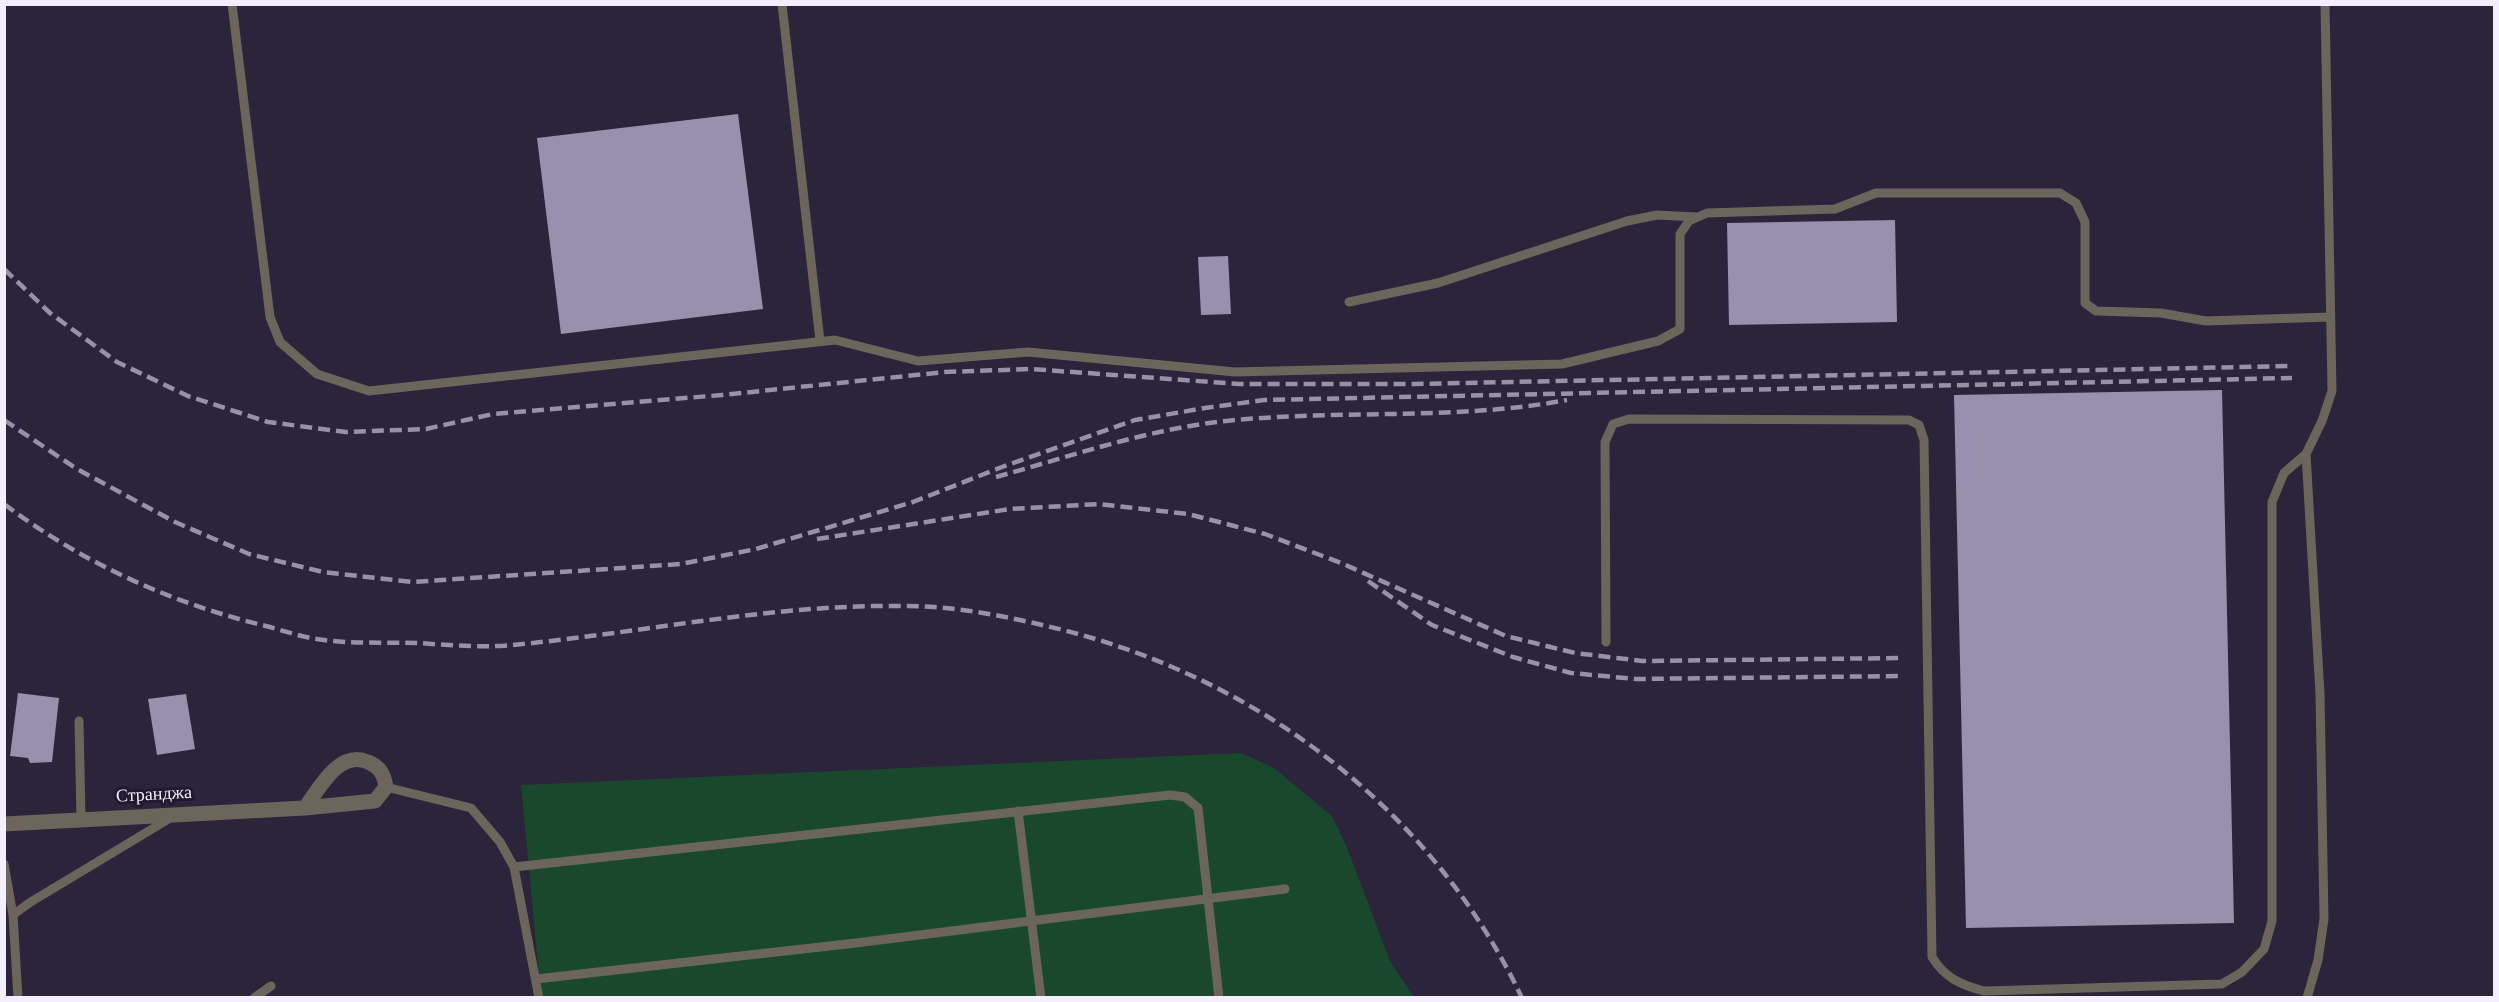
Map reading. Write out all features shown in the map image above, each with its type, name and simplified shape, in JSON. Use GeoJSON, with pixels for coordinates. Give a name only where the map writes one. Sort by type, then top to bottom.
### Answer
{"type":"FeatureCollection","features":[{"type":"Feature","properties":{"kind":"street"},"geometry":{"type":"LineString","coordinates":[[305,808],[333,771],[343,762],[364,760],[375,764],[384,774],[386,787]]}},
{"type":"Feature","properties":{"kind":"street","name":"Странджа"},"geometry":{"type":"LineString","coordinates":[[4,824],[305,808],[375,801],[386,787]]}},
{"type":"Feature","properties":{"kind":"lane"},"geometry":{"type":"LineString","coordinates":[[232,4],[270,316],[280,342],[317,374],[369,391],[835,340],[918,361],[1028,352],[1234,372],[1562,364],[1658,341],[1680,329],[1680,234],[1689,221],[1707,213],[1835,209],[1876,193],[2060,193],[2076,203],[2085,222],[2085,303],[2096,311],[2161,313],[2206,321],[2330,317]]}},
{"type":"Feature","properties":{"kind":"lane"},"geometry":{"type":"LineString","coordinates":[[782,4],[820,341]]}},
{"type":"Feature","properties":{"kind":"lane"},"geometry":{"type":"LineString","coordinates":[[1606,642],[1605,441],[1613,424],[1629,419],[1664,419],[1909,420],[1919,425],[1924,440],[1932,957],[1940,969],[1959,984],[1984,991],[2222,984],[2242,972],[2264,949],[2272,921],[2272,502],[2284,473],[2306,454],[2322,421],[2332,391],[2325,4]]}},
{"type":"Feature","properties":{"kind":"lane"},"geometry":{"type":"LineString","coordinates":[[1349,302],[1438,283],[1627,221],[1657,215],[1698,217]]}},
{"type":"Feature","properties":{"kind":"lane"},"geometry":{"type":"LineString","coordinates":[[2306,454],[2320,694],[2324,919],[2318,960],[2307,998]]}},
{"type":"Feature","properties":{"kind":"lane"},"geometry":{"type":"LineString","coordinates":[[79,721],[81,819]]}},
{"type":"Feature","properties":{"kind":"lane"},"geometry":{"type":"LineString","coordinates":[[386,787],[471,808],[500,842],[514,867],[539,998]]}},
{"type":"Feature","properties":{"kind":"lane"},"geometry":{"type":"LineString","coordinates":[[514,867],[1170,795],[1185,797],[1198,808],[1219,998]]}},
{"type":"Feature","properties":{"kind":"lane"},"geometry":{"type":"LineString","coordinates":[[1018,811],[1041,998]]}},
{"type":"Feature","properties":{"kind":"lane"},"geometry":{"type":"LineString","coordinates":[[13,915],[178,813]]}},
{"type":"Feature","properties":{"kind":"lane"},"geometry":{"type":"LineString","coordinates":[[4,864],[13,915],[18,998]]}},
{"type":"Feature","properties":{"kind":"lane"},"geometry":{"type":"LineString","coordinates":[[536,979],[856,943],[1285,889]]}},
{"type":"Feature","properties":{"kind":"lane"},"geometry":{"type":"LineString","coordinates":[[254,998],[271,986]]}},
{"type":"Feature","properties":{"kind":"green space"},"geometry":{"type":"Polygon","coordinates":[[[1241,753],[1274,768],[1332,816],[1346,845],[1390,961],[1414,997],[541,997],[521,785],[1241,753]]]}},
{"type":"Feature","properties":{"kind":"building"},"geometry":{"type":"Polygon","coordinates":[[[738,114],[763,309],[561,334],[537,138],[738,114]]]}},
{"type":"Feature","properties":{"kind":"building"},"geometry":{"type":"Polygon","coordinates":[[[1895,220],[1897,322],[1729,325],[1727,223],[1895,220]]]}},
{"type":"Feature","properties":{"kind":"building"},"geometry":{"type":"Polygon","coordinates":[[[1228,256],[1231,314],[1201,315],[1198,257],[1228,256]]]}},
{"type":"Feature","properties":{"kind":"building"},"geometry":{"type":"Polygon","coordinates":[[[2222,390],[2234,923],[1966,928],[1954,395],[2222,390]]]}},
{"type":"Feature","properties":{"kind":"building"},"geometry":{"type":"Polygon","coordinates":[[[18,693],[59,698],[52,762],[30,763],[28,758],[10,756],[18,693]]]}},
{"type":"Feature","properties":{"kind":"building"},"geometry":{"type":"Polygon","coordinates":[[[186,694],[195,749],[157,755],[148,699],[186,694]]]}},
{"type":"Feature","properties":{"kind":"railway"},"geometry":{"type":"LineString","coordinates":[[4,269],[50,313],[117,362],[188,396],[268,422],[346,432],[426,429],[493,414],[722,395],[945,372],[1031,369],[1239,384],[1414,384],[2293,366]]}},
{"type":"Feature","properties":{"kind":"railway"},"geometry":{"type":"LineString","coordinates":[[4,420],[77,469],[175,522],[249,554],[323,572],[412,582],[681,564],[756,549],[913,502],[1002,467],[1135,420],[1264,400],[2292,378]]}},
{"type":"Feature","properties":{"kind":"railway"},"geometry":{"type":"LineString","coordinates":[[996,477],[1110,444],[1168,430],[1226,421],[1311,416],[1440,413],[1567,400]]}},
{"type":"Feature","properties":{"kind":"railway"},"geometry":{"type":"LineString","coordinates":[[4,504],[65,545],[162,593],[230,617],[317,639],[347,642],[500,646],[756,614],[854,607],[923,606],[964,610],[1063,630],[1136,653],[1206,682],[1272,719],[1334,763],[1390,813],[1441,869],[1485,931],[1522,998]]}},
{"type":"Feature","properties":{"kind":"railway"},"geometry":{"type":"LineString","coordinates":[[817,539],[1010,509],[1099,504],[1188,514],[1265,534],[1341,563],[1506,636],[1575,653],[1642,661],[1904,658]]}},
{"type":"Feature","properties":{"kind":"railway"},"geometry":{"type":"LineString","coordinates":[[1368,581],[1432,625],[1513,657],[1571,673],[1636,679],[1903,676]]}}]}
